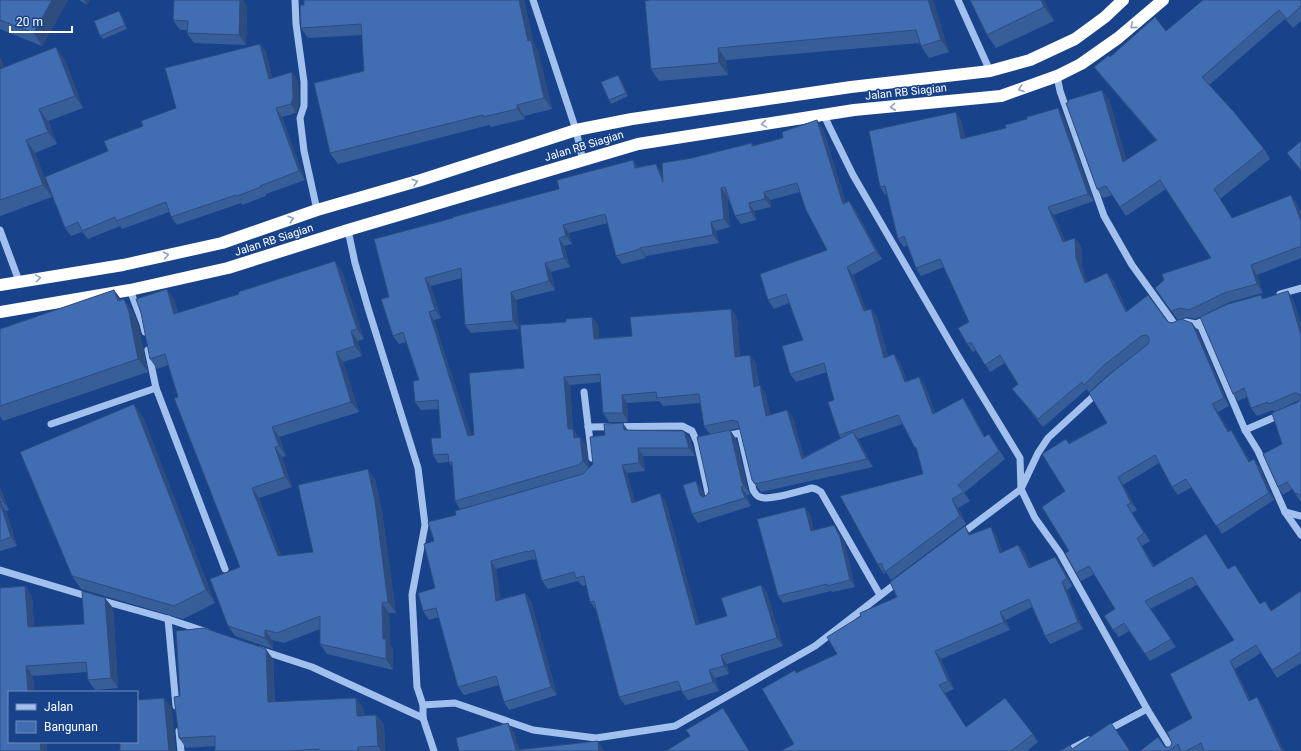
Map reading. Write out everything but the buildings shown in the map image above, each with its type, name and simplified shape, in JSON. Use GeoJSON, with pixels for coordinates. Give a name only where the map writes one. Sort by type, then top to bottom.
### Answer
{"type":"FeatureCollection","features":[{"type":"Feature","properties":{"kind":"highway","name":"Jalan RB Siagian"},"geometry":{"type":"LineString","coordinates":[[0,285],[123,265],[222,243],[317,210],[421,180],[576,130],[632,119],[851,87],[990,71],[1030,60],[1075,40],[1105,17],[1123,0]]}},
{"type":"Feature","properties":{"kind":"highway","name":"Jalan RB Siagian"},"geometry":{"type":"LineString","coordinates":[[0,312],[130,290],[228,268],[348,230],[638,144],[854,110],[1001,96],[1057,76],[1081,64],[1118,38],[1163,0]]}},
{"type":"Feature","properties":{"kind":"street"},"geometry":{"type":"LineString","coordinates":[[295,0],[296,24],[304,82],[304,106],[300,118],[304,151],[317,210]]}},
{"type":"Feature","properties":{"kind":"street"},"geometry":{"type":"LineString","coordinates":[[533,0],[576,130],[583,160]]}},
{"type":"Feature","properties":{"kind":"street"},"geometry":{"type":"LineString","coordinates":[[958,0],[990,71]]}},
{"type":"Feature","properties":{"kind":"street"},"geometry":{"type":"LineString","coordinates":[[1057,76],[1060,91],[1104,216],[1132,265],[1176,326],[1186,322],[1196,324],[1201,327],[1245,430],[1258,451],[1285,512],[1301,535]]}},
{"type":"Feature","properties":{"kind":"street"},"geometry":{"type":"LineString","coordinates":[[824,115],[853,175],[958,356],[1020,458],[1021,488],[1035,518],[1060,553],[1147,709],[1173,751]]}},
{"type":"Feature","properties":{"kind":"street"},"geometry":{"type":"LineString","coordinates":[[0,230],[19,281]]}},
{"type":"Feature","properties":{"kind":"street"},"geometry":{"type":"LineString","coordinates":[[348,230],[355,263],[368,308],[418,468],[428,524],[412,595],[417,686],[423,705],[423,718],[434,751]]}},
{"type":"Feature","properties":{"kind":"street"},"geometry":{"type":"LineString","coordinates":[[1270,296],[1301,288]]}},
{"type":"Feature","properties":{"kind":"street"},"geometry":{"type":"LineString","coordinates":[[130,290],[143,324],[156,388],[225,569]]}},
{"type":"Feature","properties":{"kind":"street"},"geometry":{"type":"LineString","coordinates":[[1196,324],[1215,316]]}},
{"type":"Feature","properties":{"kind":"street"},"geometry":{"type":"LineString","coordinates":[[51,424],[156,388]]}},
{"type":"Feature","properties":{"kind":"street"},"geometry":{"type":"LineString","coordinates":[[954,539],[1021,488],[1042,446],[1048,438],[1101,389]]}},
{"type":"Feature","properties":{"kind":"street"},"geometry":{"type":"LineString","coordinates":[[584,392],[593,463]]}},
{"type":"Feature","properties":{"kind":"street"},"geometry":{"type":"LineString","coordinates":[[1245,430],[1287,412]]}},
{"type":"Feature","properties":{"kind":"street"},"geometry":{"type":"LineString","coordinates":[[588,427],[682,426],[692,431],[701,441],[710,501]]}},
{"type":"Feature","properties":{"kind":"street"},"geometry":{"type":"LineString","coordinates":[[719,438],[740,434],[753,490],[761,498],[769,498],[812,488],[821,492],[880,595]]}},
{"type":"Feature","properties":{"kind":"street"},"geometry":{"type":"LineString","coordinates":[[1285,512],[1301,516]]}},
{"type":"Feature","properties":{"kind":"street"},"geometry":{"type":"LineString","coordinates":[[0,570],[211,633]]}},
{"type":"Feature","properties":{"kind":"street"},"geometry":{"type":"LineString","coordinates":[[423,705],[455,704],[533,730],[596,738],[675,726],[815,646],[905,576]]}},
{"type":"Feature","properties":{"kind":"street"},"geometry":{"type":"LineString","coordinates":[[168,619],[181,751]]}},
{"type":"Feature","properties":{"kind":"street"},"geometry":{"type":"LineString","coordinates":[[255,648],[312,667],[423,718]]}},
{"type":"Feature","properties":{"kind":"street"},"geometry":{"type":"LineString","coordinates":[[1067,751],[1147,709]]}}]}
